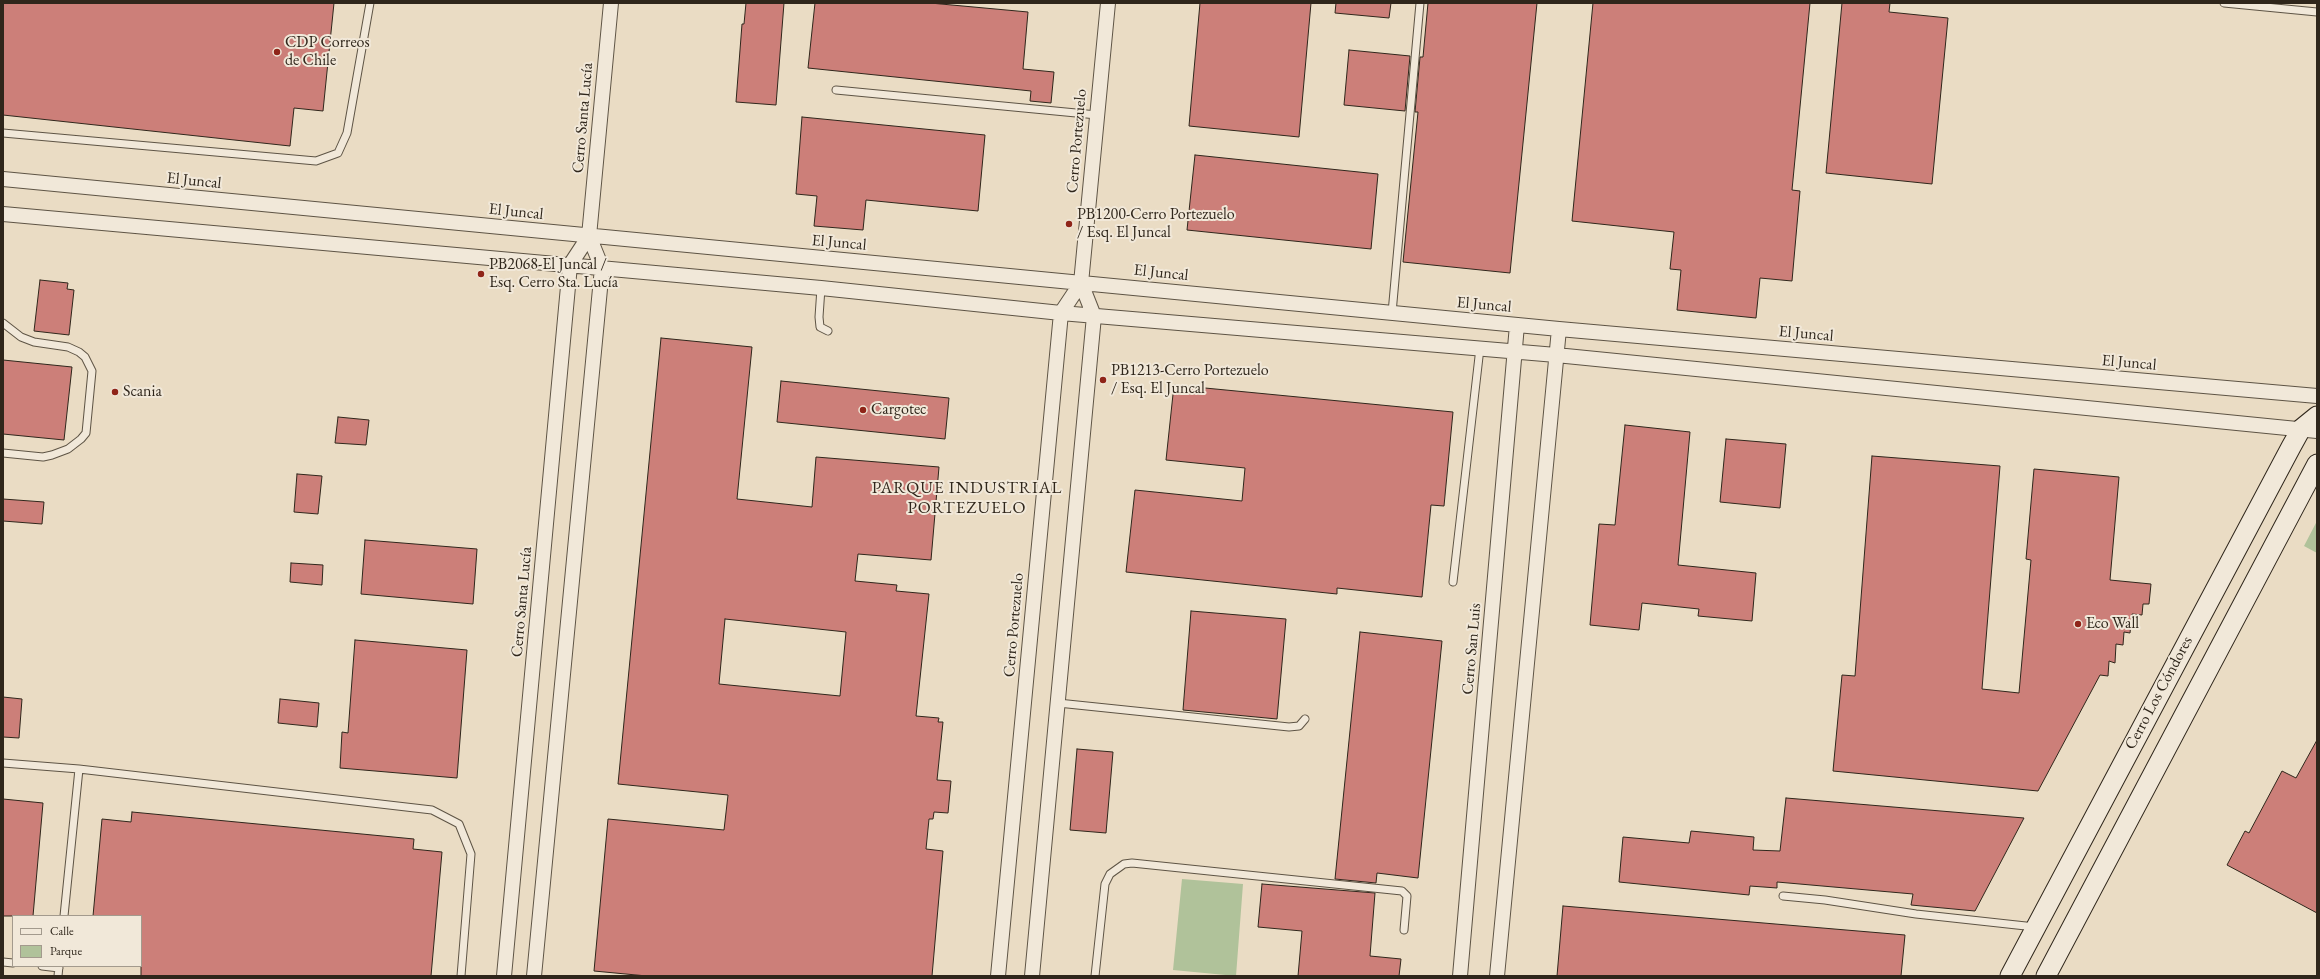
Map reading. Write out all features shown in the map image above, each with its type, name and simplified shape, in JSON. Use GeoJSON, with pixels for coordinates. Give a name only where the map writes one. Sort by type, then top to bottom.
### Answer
{"type":"FeatureCollection","features":[{"type":"Feature","properties":{"kind":"street","name":"Cerro Santa Lucía"},"geometry":{"type":"LineString","coordinates":[[534,976],[602,268],[590,236],[611,3]]}},
{"type":"Feature","properties":{"kind":"street","name":"Cerro Portezuelo"},"geometry":{"type":"LineString","coordinates":[[1032,976],[1094,316],[1081,283],[1108,3]]}},
{"type":"Feature","properties":{"kind":"street","name":"El Juncal"},"geometry":{"type":"LineString","coordinates":[[3,179],[1558,329],[2317,396]]}},
{"type":"Feature","properties":{"kind":"street"},"geometry":{"type":"LineString","coordinates":[[3,214],[821,288],[1094,316],[1515,351],[2309,430]]}},
{"type":"Feature","properties":{"kind":"street","name":"Cerro Santa Lucía"},"geometry":{"type":"LineString","coordinates":[[504,976],[570,265],[590,236]]}},
{"type":"Feature","properties":{"kind":"street","name":"Cerro Portezuelo"},"geometry":{"type":"LineString","coordinates":[[998,976],[1061,313],[1081,283]]}},
{"type":"Feature","properties":{"kind":"street","name":"Cerro San Luis"},"geometry":{"type":"LineString","coordinates":[[1460,976],[1517,325]]}},
{"type":"Feature","properties":{"kind":"street"},"geometry":{"type":"LineString","coordinates":[[1497,976],[1558,329]]}},
{"type":"Feature","properties":{"kind":"street","name":"Cerro Los Cóndores"},"geometry":{"type":"LineString","coordinates":[[2010,976],[2317,416]]}},
{"type":"Feature","properties":{"kind":"street","name":"Cerro Los Cóndores"},"geometry":{"type":"LineString","coordinates":[[2046,976],[2317,464]]}},
{"type":"Feature","properties":{"kind":"lane"},"geometry":{"type":"LineString","coordinates":[[3,133],[316,161],[338,153],[348,133],[370,3]]}},
{"type":"Feature","properties":{"kind":"lane"},"geometry":{"type":"LineString","coordinates":[[1392,313],[1420,3]]}},
{"type":"Feature","properties":{"kind":"lane"},"geometry":{"type":"LineString","coordinates":[[2224,3],[2317,12]]}},
{"type":"Feature","properties":{"kind":"lane"},"geometry":{"type":"LineString","coordinates":[[836,90],[1097,114]]}},
{"type":"Feature","properties":{"kind":"lane"},"geometry":{"type":"LineString","coordinates":[[821,288],[818,317],[820,327],[828,331]]}},
{"type":"Feature","properties":{"kind":"lane"},"geometry":{"type":"LineString","coordinates":[[3,323],[13,332],[34,342],[68,347],[79,352],[85,357],[92,371],[86,433],[81,439],[68,449],[52,456],[43,457],[3,452]]}},
{"type":"Feature","properties":{"kind":"lane"},"geometry":{"type":"LineString","coordinates":[[1453,582],[1480,348]]}},
{"type":"Feature","properties":{"kind":"lane"},"geometry":{"type":"LineString","coordinates":[[1058,703],[1289,727],[1299,726],[1305,719]]}},
{"type":"Feature","properties":{"kind":"lane"},"geometry":{"type":"LineString","coordinates":[[3,764],[79,769],[432,810],[459,824],[470,854],[461,976]]}},
{"type":"Feature","properties":{"kind":"lane"},"geometry":{"type":"LineString","coordinates":[[64,915],[79,769]]}},
{"type":"Feature","properties":{"kind":"lane"},"geometry":{"type":"LineString","coordinates":[[1096,976],[1105,884],[1110,874],[1124,864],[1132,863],[1402,891],[1407,896],[1404,930]]}},
{"type":"Feature","properties":{"kind":"lane"},"geometry":{"type":"LineString","coordinates":[[1783,896],[1825,900],[1916,914],[2036,927]]}},
{"type":"Feature","properties":{"kind":"lane"},"geometry":{"type":"LineString","coordinates":[[58,976],[59,967]]}},
{"type":"Feature","properties":{"kind":"green space"},"geometry":{"type":"Polygon","coordinates":[[[2317,521],[2317,553],[2304,546],[2317,521]]]}},
{"type":"Feature","properties":{"kind":"green space"},"geometry":{"type":"Polygon","coordinates":[[[1182,879],[1243,884],[1236,976],[1173,970],[1182,879]]]}},
{"type":"Feature","properties":{"kind":"building"},"geometry":{"type":"Polygon","coordinates":[[[3,3],[334,3],[323,111],[294,108],[290,146],[3,115],[3,3]]]}},
{"type":"Feature","properties":{"kind":"building"},"geometry":{"type":"Polygon","coordinates":[[[746,3],[784,3],[776,105],[736,102],[742,24],[744,24],[746,3]]]}},
{"type":"Feature","properties":{"kind":"building"},"geometry":{"type":"Polygon","coordinates":[[[815,3],[930,3],[1028,12],[1023,69],[1054,72],[1051,103],[1030,101],[1031,91],[808,68],[815,3]]]}},
{"type":"Feature","properties":{"kind":"building"},"geometry":{"type":"Polygon","coordinates":[[[1200,3],[1311,3],[1299,137],[1189,126],[1200,3]]]}},
{"type":"Feature","properties":{"kind":"building"},"geometry":{"type":"Polygon","coordinates":[[[1336,3],[1391,3],[1389,18],[1335,13],[1336,3]]]}},
{"type":"Feature","properties":{"kind":"building"},"geometry":{"type":"Polygon","coordinates":[[[1428,3],[1537,3],[1510,273],[1403,262],[1418,112],[1415,112],[1420,57],[1423,57],[1428,3]]]}},
{"type":"Feature","properties":{"kind":"building"},"geometry":{"type":"Polygon","coordinates":[[[1593,3],[1810,3],[1792,190],[1800,191],[1792,281],[1760,278],[1756,318],[1677,310],[1681,270],[1670,269],[1674,232],[1572,221],[1593,3]]]}},
{"type":"Feature","properties":{"kind":"building"},"geometry":{"type":"Polygon","coordinates":[[[1842,3],[1890,3],[1889,12],[1948,18],[1932,184],[1826,173],[1842,3]]]}},
{"type":"Feature","properties":{"kind":"building"},"geometry":{"type":"Polygon","coordinates":[[[1349,50],[1410,56],[1405,111],[1344,105],[1349,50]]]}},
{"type":"Feature","properties":{"kind":"building"},"geometry":{"type":"Polygon","coordinates":[[[802,117],[985,135],[978,211],[866,200],[863,230],[814,226],[817,196],[796,194],[802,117]]]}},
{"type":"Feature","properties":{"kind":"building"},"geometry":{"type":"Polygon","coordinates":[[[1195,155],[1378,174],[1371,249],[1187,230],[1195,155]]]}},
{"type":"Feature","properties":{"kind":"building"},"geometry":{"type":"Polygon","coordinates":[[[40,280],[68,283],[67,289],[74,290],[69,335],[34,331],[40,280]]]}},
{"type":"Feature","properties":{"kind":"building"},"geometry":{"type":"Polygon","coordinates":[[[661,338],[752,347],[737,499],[812,507],[816,457],[939,467],[931,560],[858,554],[855,581],[897,585],[896,591],[929,594],[916,716],[939,718],[938,722],[943,722],[937,780],[951,781],[948,813],[934,812],[933,819],[929,819],[926,849],[943,851],[932,976],[647,976],[594,971],[608,819],[724,830],[728,795],[618,784],[661,338]],[[725,619],[719,684],[840,696],[846,632],[725,619]]]}},
{"type":"Feature","properties":{"kind":"building"},"geometry":{"type":"Polygon","coordinates":[[[3,360],[72,367],[64,440],[3,434],[3,360]]]}},
{"type":"Feature","properties":{"kind":"building","name":"Cargotec"},"geometry":{"type":"Polygon","coordinates":[[[781,381],[949,398],[945,439],[777,422],[781,381]]]}},
{"type":"Feature","properties":{"kind":"building"},"geometry":{"type":"Polygon","coordinates":[[[1174,385],[1453,412],[1444,506],[1431,505],[1422,597],[1337,588],[1337,594],[1126,572],[1135,490],[1242,501],[1245,468],[1166,460],[1174,385]]]}},
{"type":"Feature","properties":{"kind":"building"},"geometry":{"type":"Polygon","coordinates":[[[338,417],[369,420],[366,445],[335,443],[338,417]]]}},
{"type":"Feature","properties":{"kind":"building"},"geometry":{"type":"Polygon","coordinates":[[[1625,425],[1690,432],[1678,565],[1756,573],[1752,621],[1698,616],[1699,609],[1642,603],[1639,630],[1590,625],[1599,524],[1615,525],[1625,425]]]}},
{"type":"Feature","properties":{"kind":"building"},"geometry":{"type":"Polygon","coordinates":[[[1726,439],[1786,444],[1780,508],[1720,502],[1726,439]]]}},
{"type":"Feature","properties":{"kind":"building"},"geometry":{"type":"Polygon","coordinates":[[[1872,456],[2000,466],[1982,689],[2019,693],[2031,560],[2026,559],[2034,469],[2119,477],[2110,580],[2151,584],[2149,604],[2143,604],[2142,615],[2132,614],[2130,633],[2124,632],[2123,645],[2116,644],[2115,663],[2109,661],[2108,676],[2100,675],[2038,791],[1833,771],[1842,675],[1855,676],[1872,456]]]}},
{"type":"Feature","properties":{"kind":"building"},"geometry":{"type":"Polygon","coordinates":[[[297,474],[322,476],[318,514],[294,512],[297,474]]]}},
{"type":"Feature","properties":{"kind":"building"},"geometry":{"type":"Polygon","coordinates":[[[3,499],[44,502],[42,524],[3,521],[3,499]]]}},
{"type":"Feature","properties":{"kind":"building"},"geometry":{"type":"Polygon","coordinates":[[[365,540],[477,549],[473,604],[361,594],[365,540]]]}},
{"type":"Feature","properties":{"kind":"building"},"geometry":{"type":"Polygon","coordinates":[[[291,563],[323,565],[322,585],[290,582],[291,563]]]}},
{"type":"Feature","properties":{"kind":"building"},"geometry":{"type":"Polygon","coordinates":[[[1191,611],[1286,619],[1277,719],[1183,710],[1191,611]]]}},
{"type":"Feature","properties":{"kind":"building"},"geometry":{"type":"Polygon","coordinates":[[[1360,632],[1442,641],[1418,878],[1377,873],[1376,883],[1335,879],[1360,632]]]}},
{"type":"Feature","properties":{"kind":"building"},"geometry":{"type":"Polygon","coordinates":[[[355,640],[467,650],[457,778],[340,768],[342,732],[348,733],[355,640]]]}},
{"type":"Feature","properties":{"kind":"building"},"geometry":{"type":"Polygon","coordinates":[[[3,697],[22,699],[19,738],[3,737],[3,697]]]}},
{"type":"Feature","properties":{"kind":"building"},"geometry":{"type":"Polygon","coordinates":[[[280,699],[319,703],[317,727],[278,723],[280,699]]]}},
{"type":"Feature","properties":{"kind":"building"},"geometry":{"type":"Polygon","coordinates":[[[2317,740],[2317,913],[2227,865],[2245,831],[2249,833],[2282,771],[2296,778],[2317,740]]]}},
{"type":"Feature","properties":{"kind":"building"},"geometry":{"type":"Polygon","coordinates":[[[1077,749],[1113,752],[1106,833],[1070,830],[1077,749]]]}},
{"type":"Feature","properties":{"kind":"building"},"geometry":{"type":"Polygon","coordinates":[[[1786,798],[2024,818],[1975,911],[1911,905],[1913,894],[1777,882],[1777,888],[1750,886],[1749,895],[1619,882],[1623,837],[1689,843],[1691,831],[1754,837],[1753,850],[1780,851],[1786,798]]]}},
{"type":"Feature","properties":{"kind":"building"},"geometry":{"type":"Polygon","coordinates":[[[3,799],[43,803],[33,915],[3,916],[3,799]]]}},
{"type":"Feature","properties":{"kind":"building"},"geometry":{"type":"Polygon","coordinates":[[[132,812],[414,839],[413,849],[442,852],[431,976],[141,976],[142,915],[93,915],[102,819],[131,822],[132,812]]]}},
{"type":"Feature","properties":{"kind":"building"},"geometry":{"type":"Polygon","coordinates":[[[1262,884],[1375,893],[1370,956],[1401,959],[1399,976],[1298,976],[1302,931],[1258,927],[1262,884]]]}},
{"type":"Feature","properties":{"kind":"building"},"geometry":{"type":"Polygon","coordinates":[[[1563,906],[1905,935],[1901,976],[1557,976],[1563,906]]]}},
{"type":"Feature","properties":{"kind":"place","name":"CDP Correos de Chile"},"geometry":{"type":"Point","coordinates":[277,52]}},
{"type":"Feature","properties":{"kind":"place","name":"PB1200-Cerro Portezuelo / Esq. El Juncal"},"geometry":{"type":"Point","coordinates":[1069,224]}},
{"type":"Feature","properties":{"kind":"place","name":"PB2068-El Juncal / Esq. Cerro Sta. Lucía"},"geometry":{"type":"Point","coordinates":[481,274]}},
{"type":"Feature","properties":{"kind":"place","name":"PB1213-Cerro Portezuelo / Esq. El Juncal"},"geometry":{"type":"Point","coordinates":[1103,380]}},
{"type":"Feature","properties":{"kind":"place","name":"Scania"},"geometry":{"type":"Point","coordinates":[115,392]}},
{"type":"Feature","properties":{"kind":"place","name":"Cargotec"},"geometry":{"type":"Point","coordinates":[863,410]}},
{"type":"Feature","properties":{"kind":"place","name":"Eco Wall"},"geometry":{"type":"Point","coordinates":[2078,624]}},
{"type":"Feature","properties":{"kind":"district","name":"PARQUE INDUSTRIAL PORTEZUELO"},"geometry":{"type":"Point","coordinates":[967,498]}}]}
